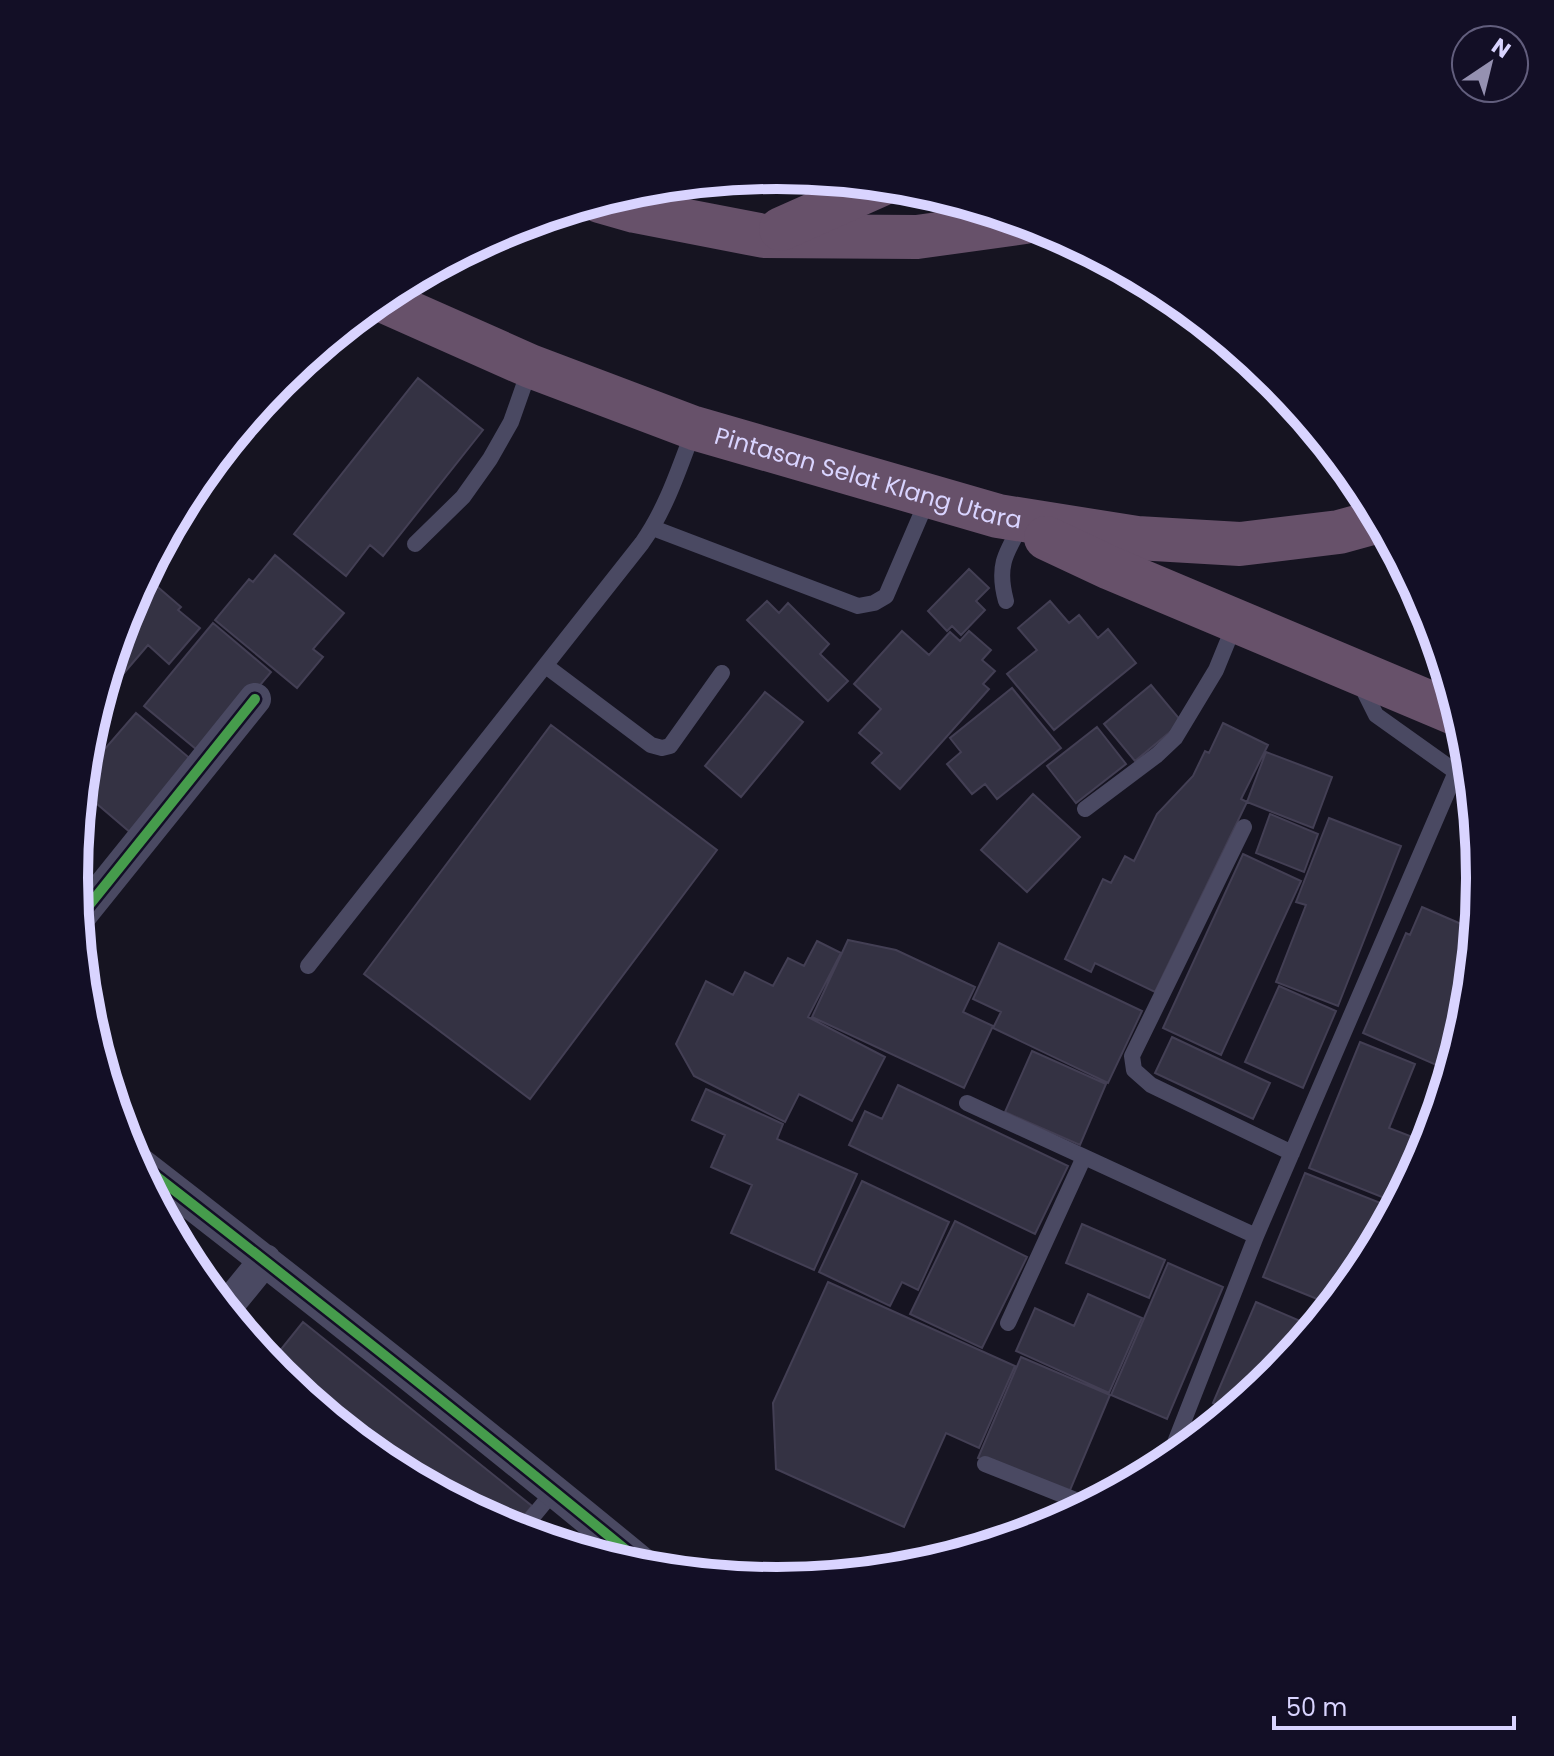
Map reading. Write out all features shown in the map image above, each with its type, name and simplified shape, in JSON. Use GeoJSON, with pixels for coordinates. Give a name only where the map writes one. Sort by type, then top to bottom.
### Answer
{"type":"FeatureCollection","features":[{"type":"Feature","properties":{"kind":"highway"},"geometry":{"type":"LineString","coordinates":[[764,236],[858,194]]}},
{"type":"Feature","properties":{"kind":"highway"},"geometry":{"type":"LineString","coordinates":[[621,207],[764,236],[917,237],[997,226]]}},
{"type":"Feature","properties":{"kind":"highway","name":"Pintasan Selat Klang Utara"},"geometry":{"type":"LineString","coordinates":[[393,305],[530,366],[694,428],[1010,521],[1137,538],[1240,544],[1339,532],[1368,524]]}},
{"type":"Feature","properties":{"kind":"highway"},"geometry":{"type":"LineString","coordinates":[[1010,521],[1110,568],[1445,709]]}},
{"type":"Feature","properties":{"kind":"street"},"geometry":{"type":"LineString","coordinates":[[89,906],[255,699]]}},
{"type":"Feature","properties":{"kind":"street"},"geometry":{"type":"LineString","coordinates":[[156,1176],[626,1550]]}},
{"type":"Feature","properties":{"kind":"street"},"geometry":{"type":"LineString","coordinates":[[232,1300],[265,1260]]}},
{"type":"Feature","properties":{"kind":"lane"},"geometry":{"type":"LineString","coordinates":[[415,544],[463,497],[490,459],[511,422],[530,366]]}},
{"type":"Feature","properties":{"kind":"lane"},"geometry":{"type":"LineString","coordinates":[[308,966],[653,528],[673,486],[694,428]]}},
{"type":"Feature","properties":{"kind":"lane"},"geometry":{"type":"LineString","coordinates":[[653,528],[858,606],[874,603],[886,596],[929,496]]}},
{"type":"Feature","properties":{"kind":"lane"},"geometry":{"type":"LineString","coordinates":[[1006,601],[1001,583],[1002,565],[1010,546],[1010,521]]}},
{"type":"Feature","properties":{"kind":"lane"},"geometry":{"type":"LineString","coordinates":[[1085,809],[1175,738],[1216,670],[1236,621]]}},
{"type":"Feature","properties":{"kind":"lane"},"geometry":{"type":"LineString","coordinates":[[546,666],[651,745],[662,748],[670,746],[722,673]]}},
{"type":"Feature","properties":{"kind":"lane"},"geometry":{"type":"LineString","coordinates":[[1354,671],[1376,715],[1457,772]]}},
{"type":"Feature","properties":{"kind":"lane"},"geometry":{"type":"LineString","coordinates":[[1176,1439],[1256,1236],[1459,784]]}},
{"type":"Feature","properties":{"kind":"lane"},"geometry":{"type":"LineString","coordinates":[[1244,827],[1132,1056],[1134,1070],[1151,1085],[1292,1153]]}},
{"type":"Feature","properties":{"kind":"lane"},"geometry":{"type":"LineString","coordinates":[[967,1103],[1256,1236]]}},
{"type":"Feature","properties":{"kind":"lane"},"geometry":{"type":"LineString","coordinates":[[1008,1323],[1084,1157]]}},
{"type":"Feature","properties":{"kind":"lane"},"geometry":{"type":"LineString","coordinates":[[985,1464],[1074,1500]]}},
{"type":"Feature","properties":{"kind":"lane"},"geometry":{"type":"LineString","coordinates":[[529,1521],[554,1491]]}},
{"type":"Feature","properties":{"kind":"building"},"geometry":{"type":"Polygon","coordinates":[[[418,378],[483,430],[383,556],[370,545],[346,576],[294,534],[418,378]]]}},
{"type":"Feature","properties":{"kind":"building"},"geometry":{"type":"Polygon","coordinates":[[[275,555],[344,613],[313,649],[323,657],[297,688],[215,620],[249,579],[253,582],[275,555]]]}},
{"type":"Feature","properties":{"kind":"building"},"geometry":{"type":"Polygon","coordinates":[[[969,569],[989,588],[976,601],[985,610],[961,635],[952,626],[947,631],[928,611],[969,569]]]}},
{"type":"Feature","properties":{"kind":"building"},"geometry":{"type":"Polygon","coordinates":[[[154,584],[200,628],[169,664],[148,645],[117,681],[154,584]]]}},
{"type":"Feature","properties":{"kind":"building"},"geometry":{"type":"Polygon","coordinates":[[[767,601],[779,613],[788,603],[829,644],[820,654],[848,681],[828,701],[747,620],[767,601]]]}},
{"type":"Feature","properties":{"kind":"building"},"geometry":{"type":"Polygon","coordinates":[[[1050,601],[1069,623],[1079,615],[1098,638],[1108,629],[1136,663],[1054,730],[1007,674],[1037,650],[1018,628],[1050,601]]]}},
{"type":"Feature","properties":{"kind":"building"},"geometry":{"type":"Polygon","coordinates":[[[213,623],[271,672],[202,754],[144,706],[213,623]]]}},
{"type":"Feature","properties":{"kind":"building"},"geometry":{"type":"Polygon","coordinates":[[[902,631],[929,655],[950,632],[960,641],[969,631],[991,650],[982,660],[995,671],[983,684],[989,689],[900,789],[872,763],[882,753],[859,733],[881,709],[854,684],[902,631]]]}},
{"type":"Feature","properties":{"kind":"building"},"geometry":{"type":"Polygon","coordinates":[[[1151,685],[1182,722],[1135,761],[1104,724],[1151,685]]]}},
{"type":"Feature","properties":{"kind":"building"},"geometry":{"type":"Polygon","coordinates":[[[1012,688],[1061,748],[997,799],[985,784],[972,794],[947,764],[961,752],[950,738],[1012,688]]]}},
{"type":"Feature","properties":{"kind":"building"},"geometry":{"type":"Polygon","coordinates":[[[765,692],[803,722],[741,797],[705,766],[765,692]]]}},
{"type":"Feature","properties":{"kind":"building"},"geometry":{"type":"Polygon","coordinates":[[[136,713],[193,761],[131,833],[93,800],[99,755],[136,713]]]}},
{"type":"Feature","properties":{"kind":"building"},"geometry":{"type":"Polygon","coordinates":[[[1223,723],[1268,745],[1241,799],[1247,802],[1155,992],[1095,963],[1091,972],[1065,959],[1103,879],[1111,883],[1125,856],[1134,861],[1157,814],[1193,776],[1205,751],[1209,753],[1223,723]]]}},
{"type":"Feature","properties":{"kind":"building"},"geometry":{"type":"Polygon","coordinates":[[[551,725],[717,850],[530,1099],[364,974],[551,725]]]}},
{"type":"Feature","properties":{"kind":"building"},"geometry":{"type":"Polygon","coordinates":[[[1097,727],[1126,764],[1076,803],[1047,766],[1097,727]]]}},
{"type":"Feature","properties":{"kind":"building"},"geometry":{"type":"Polygon","coordinates":[[[1266,752],[1332,777],[1313,828],[1247,802],[1266,752]]]}},
{"type":"Feature","properties":{"kind":"building"},"geometry":{"type":"Polygon","coordinates":[[[1033,794],[1080,837],[1027,892],[981,850],[1033,794]]]}},
{"type":"Feature","properties":{"kind":"building"},"geometry":{"type":"Polygon","coordinates":[[[1270,814],[1318,834],[1304,872],[1256,853],[1270,814]]]}},
{"type":"Feature","properties":{"kind":"building"},"geometry":{"type":"Polygon","coordinates":[[[1329,818],[1401,846],[1338,1006],[1276,982],[1306,905],[1296,902],[1329,818]]]}},
{"type":"Feature","properties":{"kind":"building"},"geometry":{"type":"Polygon","coordinates":[[[1243,854],[1301,881],[1221,1055],[1163,1028],[1243,854]]]}},
{"type":"Feature","properties":{"kind":"building"},"geometry":{"type":"Polygon","coordinates":[[[88,880],[96,887],[88,896],[88,880]]]}},
{"type":"Feature","properties":{"kind":"building"},"geometry":{"type":"Polygon","coordinates":[[[1422,907],[1465,926],[1453,1012],[1440,1066],[1363,1033],[1406,933],[1410,935],[1422,907]]]}},
{"type":"Feature","properties":{"kind":"building"},"geometry":{"type":"Polygon","coordinates":[[[848,940],[896,950],[975,987],[963,1012],[993,1026],[964,1088],[812,1017],[848,940]]]}},
{"type":"Feature","properties":{"kind":"building"},"geometry":{"type":"Polygon","coordinates":[[[817,941],[841,953],[808,1017],[885,1057],[852,1121],[799,1094],[785,1122],[694,1076],[676,1044],[706,981],[733,995],[745,972],[773,986],[788,958],[804,966],[817,941]]]}},
{"type":"Feature","properties":{"kind":"building"},"geometry":{"type":"Polygon","coordinates":[[[999,943],[1142,1011],[1108,1083],[993,1028],[1001,1012],[973,999],[999,943]]]}},
{"type":"Feature","properties":{"kind":"building"},"geometry":{"type":"Polygon","coordinates":[[[1279,986],[1336,1011],[1303,1088],[1245,1062],[1279,986]]]}},
{"type":"Feature","properties":{"kind":"building"},"geometry":{"type":"Polygon","coordinates":[[[1172,1037],[1270,1083],[1253,1119],[1155,1073],[1172,1037]]]}},
{"type":"Feature","properties":{"kind":"building"},"geometry":{"type":"Polygon","coordinates":[[[1360,1042],[1415,1064],[1389,1128],[1415,1138],[1387,1199],[1309,1168],[1360,1042]]]}},
{"type":"Feature","properties":{"kind":"building"},"geometry":{"type":"Polygon","coordinates":[[[1032,1051],[1106,1084],[1080,1145],[1005,1112],[1032,1051]]]}},
{"type":"Feature","properties":{"kind":"building"},"geometry":{"type":"Polygon","coordinates":[[[898,1085],[1068,1166],[1035,1234],[849,1145],[865,1111],[882,1119],[898,1085]]]}},
{"type":"Feature","properties":{"kind":"building"},"geometry":{"type":"Polygon","coordinates":[[[706,1089],[783,1124],[777,1139],[857,1174],[814,1270],[731,1233],[752,1185],[711,1167],[725,1135],[692,1120],[706,1089]]]}},
{"type":"Feature","properties":{"kind":"building"},"geometry":{"type":"Polygon","coordinates":[[[1305,1173],[1384,1204],[1350,1261],[1321,1301],[1263,1277],[1305,1173]]]}},
{"type":"Feature","properties":{"kind":"building"},"geometry":{"type":"Polygon","coordinates":[[[862,1181],[949,1222],[918,1290],[902,1282],[890,1306],[819,1272],[862,1181]]]}},
{"type":"Feature","properties":{"kind":"building"},"geometry":{"type":"Polygon","coordinates":[[[955,1221],[1027,1257],[982,1348],[910,1314],[955,1221]]]}},
{"type":"Feature","properties":{"kind":"building"},"geometry":{"type":"Polygon","coordinates":[[[1082,1224],[1165,1260],[1149,1298],[1066,1263],[1082,1224]]]}},
{"type":"Feature","properties":{"kind":"building"},"geometry":{"type":"Polygon","coordinates":[[[1168,1263],[1223,1287],[1167,1419],[1111,1395],[1168,1263]]]}},
{"type":"Feature","properties":{"kind":"building"},"geometry":{"type":"Polygon","coordinates":[[[828,1282],[1015,1366],[979,1448],[946,1433],[904,1527],[776,1469],[773,1403],[828,1282]]]}},
{"type":"Feature","properties":{"kind":"building"},"geometry":{"type":"Polygon","coordinates":[[[1088,1294],[1142,1318],[1109,1393],[1016,1351],[1035,1308],[1074,1326],[1088,1294]]]}},
{"type":"Feature","properties":{"kind":"building"},"geometry":{"type":"Polygon","coordinates":[[[1256,1302],[1303,1322],[1231,1396],[1220,1406],[1213,1403],[1256,1302]]]}},
{"type":"Feature","properties":{"kind":"building"},"geometry":{"type":"Polygon","coordinates":[[[303,1322],[532,1506],[522,1518],[432,1475],[358,1425],[278,1353],[303,1322]]]}},
{"type":"Feature","properties":{"kind":"building"},"geometry":{"type":"Polygon","coordinates":[[[1021,1357],[1110,1395],[1068,1495],[978,1458],[1021,1357]]]}},
{"type":"Feature","properties":{"kind":"cycle path"},"geometry":{"type":"LineString","coordinates":[[89,906],[255,699]]}},
{"type":"Feature","properties":{"kind":"cycle path"},"geometry":{"type":"LineString","coordinates":[[156,1176],[626,1550]]}}]}
